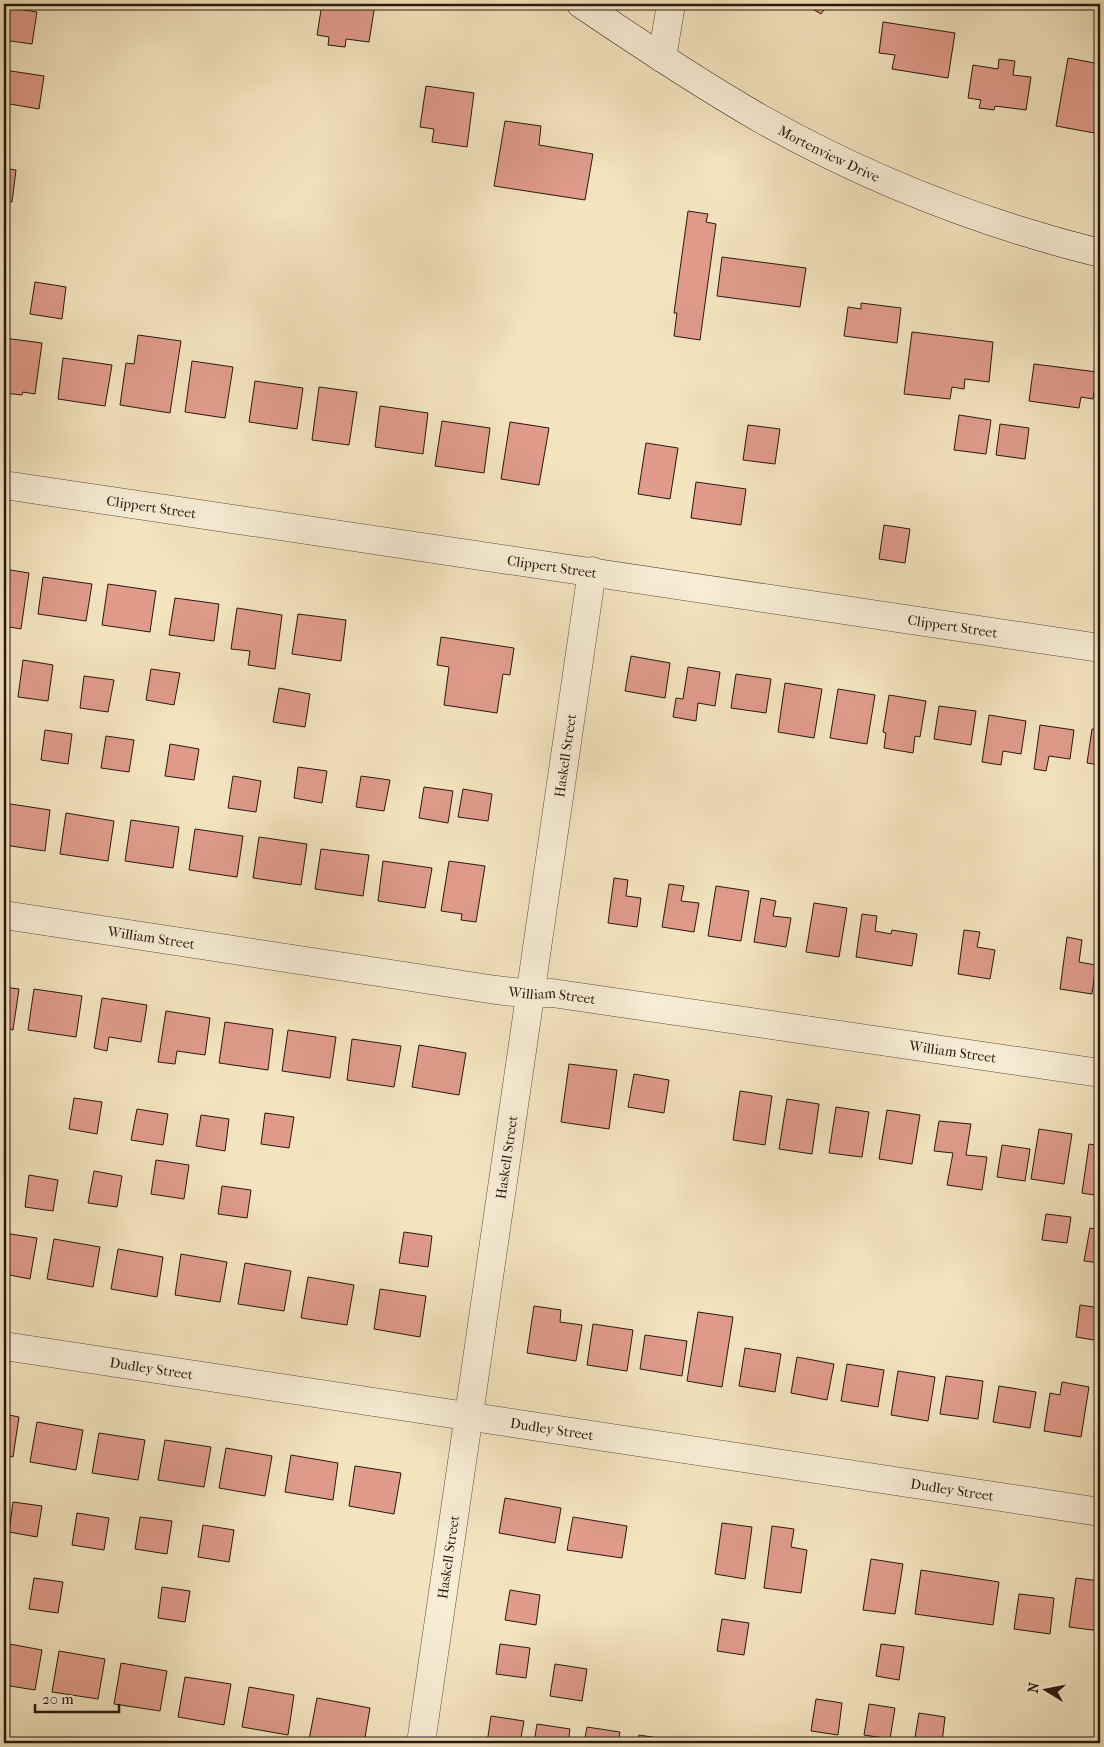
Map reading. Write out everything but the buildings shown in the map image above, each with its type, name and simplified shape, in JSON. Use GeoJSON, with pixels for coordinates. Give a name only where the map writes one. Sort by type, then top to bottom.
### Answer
{"type":"FeatureCollection","features":[{"type":"Feature","properties":{"kind":"street","name":"Mortenview Drive"},"geometry":{"type":"LineString","coordinates":[[580,4],[662,58],[763,120],[868,173],[1002,225],[1100,253]]}},
{"type":"Feature","properties":{"kind":"street"},"geometry":{"type":"LineString","coordinates":[[662,58],[671,4]]}},
{"type":"Feature","properties":{"kind":"street","name":"Clippert Street"},"geometry":{"type":"LineString","coordinates":[[4,485],[1100,648]]}},
{"type":"Feature","properties":{"kind":"street","name":"Haskell Street"},"geometry":{"type":"LineString","coordinates":[[421,1743],[532,994],[592,571]]}},
{"type":"Feature","properties":{"kind":"street","name":"William Street"},"geometry":{"type":"LineString","coordinates":[[4,915],[532,994],[558,994],[1100,1073]]}},
{"type":"Feature","properties":{"kind":"street","name":"Dudley Street"},"geometry":{"type":"LineString","coordinates":[[4,1346],[1100,1512]]}}]}
